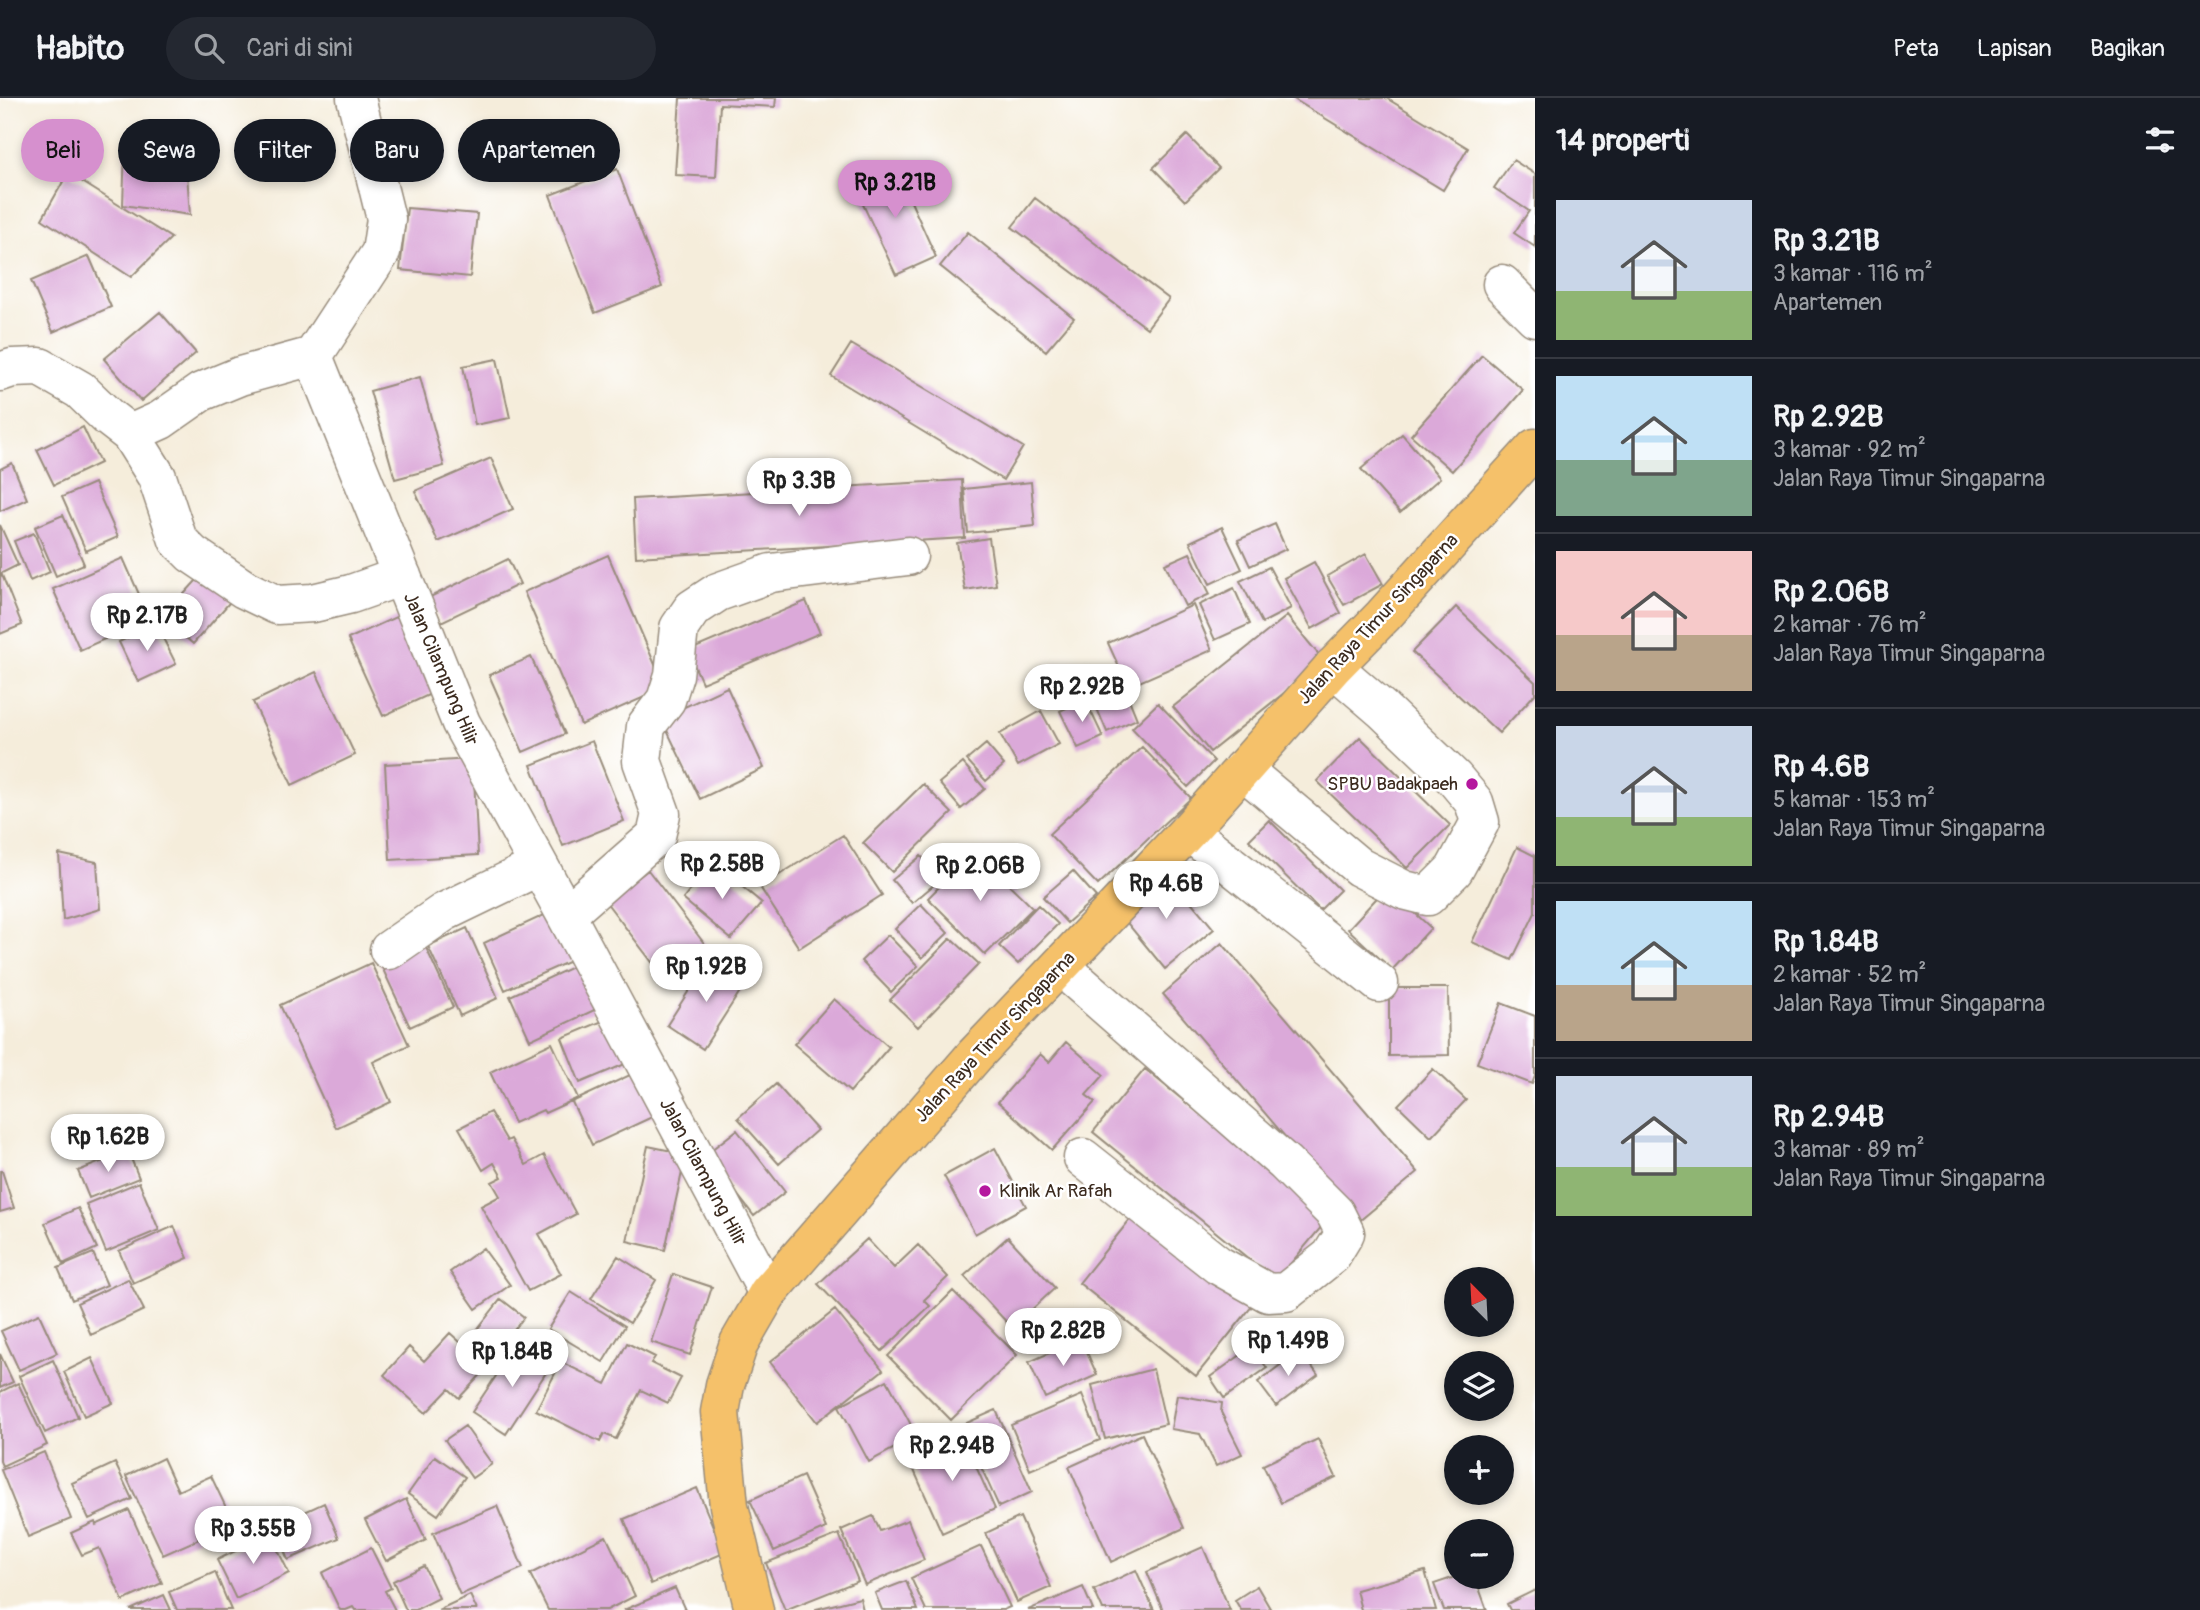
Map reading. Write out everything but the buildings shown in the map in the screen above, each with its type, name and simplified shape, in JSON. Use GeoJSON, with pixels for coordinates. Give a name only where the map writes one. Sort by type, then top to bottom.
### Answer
{"type":"FeatureCollection","features":[{"type":"Feature","properties":{"kind":"main road","name":"Jalan Raya Timur Singaparna"},"geometry":{"type":"LineString","coordinates":[[754,1610],[729,1506],[720,1412],[725,1385],[739,1343],[768,1293],[975,1055],[1188,831],[1333,667],[1383,616],[1535,448]]}},
{"type":"Feature","properties":{"kind":"street"},"geometry":{"type":"LineString","coordinates":[[130,434],[161,420],[201,391],[240,376],[313,356],[381,252],[386,219],[356,98]]}},
{"type":"Feature","properties":{"kind":"street"},"geometry":{"type":"LineString","coordinates":[[1502,284],[1535,317]]}},
{"type":"Feature","properties":{"kind":"street","name":"Jalan Cilampung Hilir"},"geometry":{"type":"LineString","coordinates":[[313,356],[461,723],[768,1293]]}},
{"type":"Feature","properties":{"kind":"street"},"geometry":{"type":"LineString","coordinates":[[0,372],[12,368],[40,368],[80,390],[130,434],[157,477],[178,540],[192,554],[244,589],[277,605],[313,603],[402,576]]}},
{"type":"Feature","properties":{"kind":"street"},"geometry":{"type":"LineString","coordinates":[[566,915],[656,836],[661,814],[642,761],[646,726],[666,700],[674,676],[679,628],[692,609],[718,592],[771,573],[908,555]]}},
{"type":"Feature","properties":{"kind":"street"},"geometry":{"type":"LineString","coordinates":[[1242,769],[1359,867],[1404,890],[1428,896],[1454,870],[1480,822],[1474,802],[1454,778],[1383,710],[1333,667]]}},
{"type":"Feature","properties":{"kind":"street"},"geometry":{"type":"LineString","coordinates":[[1188,831],[1379,984]]}},
{"type":"Feature","properties":{"kind":"street"},"geometry":{"type":"LineString","coordinates":[[389,950],[444,912],[539,866]]}},
{"type":"Feature","properties":{"kind":"street"},"geometry":{"type":"LineString","coordinates":[[1062,965],[1285,1163],[1335,1213],[1345,1233],[1331,1255],[1286,1292],[1268,1293],[1218,1265],[1083,1158]]}},
{"type":"Feature","properties":{"kind":"place","name":"SPBU Badakpaeh"},"geometry":{"type":"Point","coordinates":[1472,784]}},
{"type":"Feature","properties":{"kind":"place","name":"Klinik Ar Rafah"},"geometry":{"type":"Point","coordinates":[985,1191]}}]}
